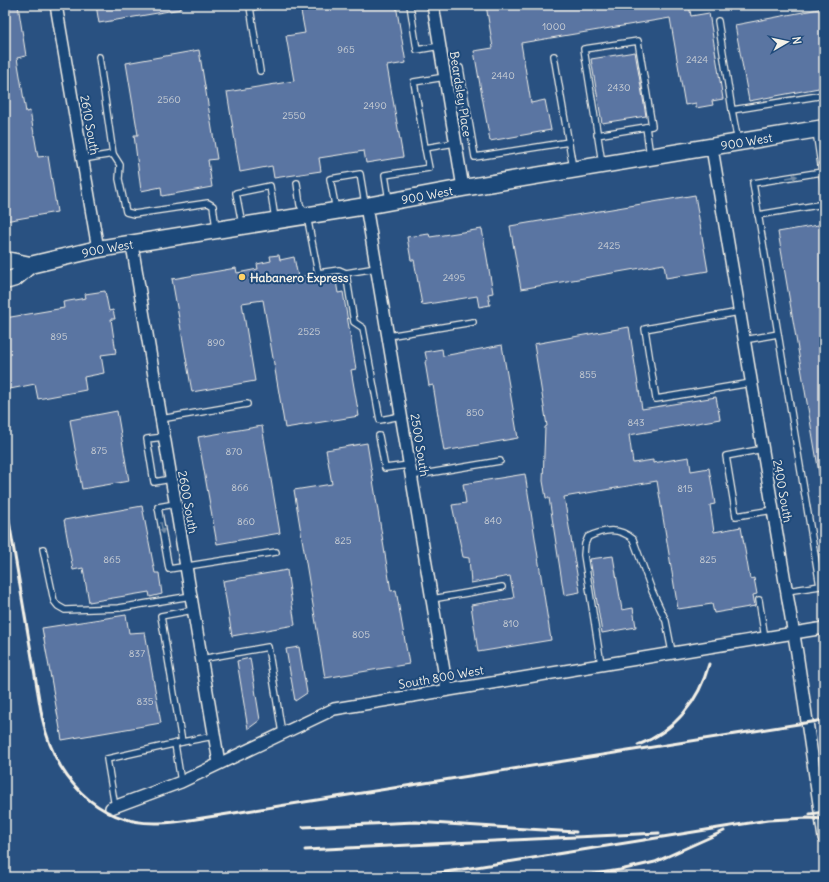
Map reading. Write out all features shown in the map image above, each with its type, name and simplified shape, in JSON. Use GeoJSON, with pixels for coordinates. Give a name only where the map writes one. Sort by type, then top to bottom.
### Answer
{"type":"FeatureCollection","features":[{"type":"Feature","properties":{"kind":"main road","name":"900 West"},"geometry":{"type":"LineString","coordinates":[[5,263],[11,261],[30,265],[98,249],[132,245],[307,216],[463,188],[820,129]]}},
{"type":"Feature","properties":{"kind":"main road","name":"900 West"},"geometry":{"type":"LineString","coordinates":[[5,281],[15,278],[30,265]]}},
{"type":"Feature","properties":{"kind":"street","name":"2610 South"},"geometry":{"type":"LineString","coordinates":[[56,5],[98,249]]}},
{"type":"Feature","properties":{"kind":"street","name":"Beardsley Place"},"geometry":{"type":"LineString","coordinates":[[433,5],[463,188]]}},
{"type":"Feature","properties":{"kind":"street","name":"2400 South"},"geometry":{"type":"LineString","coordinates":[[712,148],[794,633],[824,838]]}},
{"type":"Feature","properties":{"kind":"street","name":"2500 South"},"geometry":{"type":"LineString","coordinates":[[366,206],[447,689]]}},
{"type":"Feature","properties":{"kind":"street","name":"2600 South"},"geometry":{"type":"LineString","coordinates":[[132,245],[219,763]]}},
{"type":"Feature","properties":{"kind":"street","name":"South 800 West"},"geometry":{"type":"LineString","coordinates":[[113,808],[181,782],[334,709],[447,689],[824,628]]}},
{"type":"Feature","properties":{"kind":"lane"},"geometry":{"type":"LineString","coordinates":[[260,71],[250,7],[264,5]]}},
{"type":"Feature","properties":{"kind":"lane"},"geometry":{"type":"LineString","coordinates":[[410,5],[417,50],[440,46]]}},
{"type":"Feature","properties":{"kind":"lane"},"geometry":{"type":"LineString","coordinates":[[718,21],[738,143]]}},
{"type":"Feature","properties":{"kind":"lane"},"geometry":{"type":"LineString","coordinates":[[597,134],[652,126],[638,41],[584,49],[597,134],[603,165]]}},
{"type":"Feature","properties":{"kind":"lane"},"geometry":{"type":"LineString","coordinates":[[554,56],[574,170]]}},
{"type":"Feature","properties":{"kind":"lane"},"geometry":{"type":"LineString","coordinates":[[99,57],[113,154],[120,165],[119,179],[126,212],[134,214],[208,203],[213,206],[217,230]]}},
{"type":"Feature","properties":{"kind":"lane"},"geometry":{"type":"LineString","coordinates":[[460,68],[475,157],[569,142]]}},
{"type":"Feature","properties":{"kind":"lane"},"geometry":{"type":"LineString","coordinates":[[389,202],[385,175],[429,168],[414,82],[445,77]]}},
{"type":"Feature","properties":{"kind":"lane"},"geometry":{"type":"LineString","coordinates":[[732,110],[824,95]]}},
{"type":"Feature","properties":{"kind":"lane"},"geometry":{"type":"LineString","coordinates":[[646,127],[651,157]]}},
{"type":"Feature","properties":{"kind":"lane"},"geometry":{"type":"LineString","coordinates":[[820,129],[824,188]]}},
{"type":"Feature","properties":{"kind":"lane"},"geometry":{"type":"LineString","coordinates":[[425,148],[456,143]]}},
{"type":"Feature","properties":{"kind":"lane"},"geometry":{"type":"LineString","coordinates":[[83,159],[113,154]]}},
{"type":"Feature","properties":{"kind":"lane"},"geometry":{"type":"LineString","coordinates":[[787,592],[820,586],[753,183],[822,172]]}},
{"type":"Feature","properties":{"kind":"lane"},"geometry":{"type":"LineString","coordinates":[[336,211],[330,179],[360,174],[366,206]]}},
{"type":"Feature","properties":{"kind":"lane"},"geometry":{"type":"LineString","coordinates":[[297,182],[300,205],[307,216],[318,273],[339,270],[346,273],[376,268]]}},
{"type":"Feature","properties":{"kind":"lane"},"geometry":{"type":"LineString","coordinates":[[242,226],[236,192],[270,186],[276,221]]}},
{"type":"Feature","properties":{"kind":"lane"},"geometry":{"type":"LineString","coordinates":[[758,215],[824,204]]}},
{"type":"Feature","properties":{"kind":"lane"},"geometry":{"type":"LineString","coordinates":[[346,273],[354,322],[363,328],[380,420],[401,416]]}},
{"type":"Feature","properties":{"kind":"lane"},"geometry":{"type":"LineString","coordinates":[[739,312],[645,329],[656,398],[752,383]]}},
{"type":"Feature","properties":{"kind":"lane"},"geometry":{"type":"LineString","coordinates":[[388,336],[473,322]]}},
{"type":"Feature","properties":{"kind":"lane"},"geometry":{"type":"LineString","coordinates":[[744,340],[778,334]]}},
{"type":"Feature","properties":{"kind":"lane"},"geometry":{"type":"LineString","coordinates":[[161,419],[247,404]]}},
{"type":"Feature","properties":{"kind":"lane"},"geometry":{"type":"LineString","coordinates":[[379,436],[385,468],[410,470],[500,461]]}},
{"type":"Feature","properties":{"kind":"lane"},"geometry":{"type":"LineString","coordinates":[[164,437],[147,439],[154,482],[171,479]]}},
{"type":"Feature","properties":{"kind":"lane"},"geometry":{"type":"LineString","coordinates":[[763,450],[726,456],[736,516],[773,510]]}},
{"type":"Feature","properties":{"kind":"lane"},"geometry":{"type":"LineString","coordinates":[[175,504],[158,507],[169,569],[276,552]]}},
{"type":"Feature","properties":{"kind":"lane"},"geometry":{"type":"LineString","coordinates":[[601,664],[584,555],[585,544],[588,537],[608,530],[618,530],[627,534],[633,539],[652,591],[666,621],[672,652]]}},
{"type":"Feature","properties":{"kind":"lane"},"geometry":{"type":"LineString","coordinates":[[43,549],[54,601],[58,606],[65,610],[119,608],[191,596]]}},
{"type":"Feature","properties":{"kind":"lane"},"geometry":{"type":"LineString","coordinates":[[432,599],[502,587]]}},
{"type":"Feature","properties":{"kind":"lane"},"geometry":{"type":"LineString","coordinates":[[759,600],[765,638]]}},
{"type":"Feature","properties":{"kind":"lane"},"geometry":{"type":"LineString","coordinates":[[182,742],[162,616],[193,610]]}},
{"type":"Feature","properties":{"kind":"lane"},"geometry":{"type":"LineString","coordinates":[[201,659],[268,647],[282,733]]}},
{"type":"Feature","properties":{"kind":"lane"},"geometry":{"type":"LineString","coordinates":[[113,808],[107,759],[214,736]]}},
{"type":"Feature","properties":{"kind":"lane"},"geometry":{"type":"LineString","coordinates":[[175,744],[181,782]]}},
{"type":"Feature","properties":{"kind":"building"},"geometry":{"type":"Polygon","coordinates":[[[5,5],[18,5],[26,56],[17,58],[26,112],[30,111],[38,157],[48,156],[57,212],[5,221],[5,5]]]}},
{"type":"Feature","properties":{"kind":"building"},"geometry":{"type":"Polygon","coordinates":[[[96,5],[181,5],[181,9],[99,23],[96,5]]]}},
{"type":"Feature","properties":{"kind":"building"},"geometry":{"type":"Polygon","coordinates":[[[396,5],[406,63],[387,66],[403,157],[366,163],[364,151],[319,158],[321,171],[274,178],[272,166],[240,172],[227,92],[294,81],[286,36],[305,33],[300,6],[396,5]]]}},
{"type":"Feature","properties":{"kind":"building"},"geometry":{"type":"Polygon","coordinates":[[[486,5],[689,5],[691,16],[709,13],[723,99],[712,101],[713,105],[696,108],[696,103],[685,105],[670,18],[521,43],[531,103],[545,100],[551,130],[490,141],[474,51],[493,48],[486,5]]]}},
{"type":"Feature","properties":{"kind":"building"},"geometry":{"type":"Polygon","coordinates":[[[824,8],[824,87],[749,101],[735,25],[824,8]]]}},
{"type":"Feature","properties":{"kind":"building"},"geometry":{"type":"Polygon","coordinates":[[[199,50],[217,159],[208,160],[212,187],[162,196],[161,187],[141,191],[134,135],[138,135],[126,63],[199,50]]]}},
{"type":"Feature","properties":{"kind":"building"},"geometry":{"type":"Polygon","coordinates":[[[635,52],[646,116],[602,123],[591,59],[635,52]]]}},
{"type":"Feature","properties":{"kind":"building"},"geometry":{"type":"Polygon","coordinates":[[[695,195],[708,271],[666,278],[664,264],[521,289],[510,226],[695,195]]]}},
{"type":"Feature","properties":{"kind":"building"},"geometry":{"type":"Polygon","coordinates":[[[824,224],[824,479],[820,479],[778,232],[824,224]]]}},
{"type":"Feature","properties":{"kind":"building"},"geometry":{"type":"Polygon","coordinates":[[[482,229],[493,293],[488,294],[490,305],[479,307],[477,296],[422,305],[414,260],[411,260],[407,237],[429,234],[430,237],[482,229]]]}},
{"type":"Feature","properties":{"kind":"building"},"geometry":{"type":"Polygon","coordinates":[[[279,255],[280,260],[294,257],[298,277],[314,275],[318,278],[335,275],[338,293],[343,292],[356,369],[351,370],[359,416],[285,428],[263,300],[242,303],[255,381],[192,392],[172,279],[236,268],[237,273],[258,269],[257,264],[271,261],[270,256],[279,255]]]}},
{"type":"Feature","properties":{"kind":"building"},"geometry":{"type":"Polygon","coordinates":[[[105,291],[109,311],[113,310],[115,319],[111,319],[116,353],[101,355],[104,373],[84,377],[86,390],[38,399],[35,384],[5,390],[5,318],[64,308],[63,302],[86,298],[85,294],[105,291]]]}},
{"type":"Feature","properties":{"kind":"building"},"geometry":{"type":"Polygon","coordinates":[[[629,327],[642,409],[716,397],[720,419],[629,435],[633,463],[653,460],[653,463],[689,457],[691,471],[709,468],[715,504],[710,505],[714,532],[741,527],[750,579],[754,578],[757,594],[753,595],[755,606],[714,613],[712,604],[678,609],[657,481],[564,497],[580,592],[564,595],[549,498],[546,498],[543,481],[545,427],[547,426],[534,344],[629,327]]]}},
{"type":"Feature","properties":{"kind":"building"},"geometry":{"type":"Polygon","coordinates":[[[502,345],[518,438],[444,451],[433,385],[429,386],[425,352],[442,349],[443,356],[502,345]]]}},
{"type":"Feature","properties":{"kind":"building"},"geometry":{"type":"Polygon","coordinates":[[[117,411],[129,481],[82,489],[70,420],[117,411]]]}},
{"type":"Feature","properties":{"kind":"building"},"geometry":{"type":"Polygon","coordinates":[[[262,426],[280,533],[217,544],[198,437],[262,426]]]}},
{"type":"Feature","properties":{"kind":"building"},"geometry":{"type":"Polygon","coordinates":[[[367,443],[391,591],[396,590],[409,664],[325,678],[294,490],[332,484],[326,450],[367,443]]]}},
{"type":"Feature","properties":{"kind":"building"},"geometry":{"type":"Polygon","coordinates":[[[525,474],[551,640],[478,652],[471,605],[514,598],[510,576],[471,583],[469,558],[463,557],[452,505],[466,503],[463,484],[525,474]]]}},
{"type":"Feature","properties":{"kind":"building"},"geometry":{"type":"Polygon","coordinates":[[[142,506],[155,573],[159,573],[162,594],[150,597],[149,592],[89,602],[83,568],[73,570],[64,520],[142,506]]]}},
{"type":"Feature","properties":{"kind":"building"},"geometry":{"type":"Polygon","coordinates":[[[613,556],[622,610],[633,608],[636,627],[602,633],[590,559],[613,556]]]}},
{"type":"Feature","properties":{"kind":"building"},"geometry":{"type":"Polygon","coordinates":[[[287,570],[295,625],[232,636],[223,581],[287,570]]]}},
{"type":"Feature","properties":{"kind":"building"},"geometry":{"type":"Polygon","coordinates":[[[126,615],[129,633],[145,632],[161,723],[62,740],[42,628],[126,615]]]}},
{"type":"Feature","properties":{"kind":"building"},"geometry":{"type":"Polygon","coordinates":[[[299,647],[307,693],[295,701],[286,649],[299,647]]]}},
{"type":"Feature","properties":{"kind":"building"},"geometry":{"type":"Polygon","coordinates":[[[250,658],[260,720],[248,729],[237,661],[250,658]]]}},
{"type":"Feature","properties":{"kind":"railway"},"geometry":{"type":"LineString","coordinates":[[5,497],[42,717],[56,758],[67,777],[97,806],[115,815],[136,821],[169,823],[824,720]]}},
{"type":"Feature","properties":{"kind":"railway"},"geometry":{"type":"LineString","coordinates":[[638,745],[663,732],[684,713],[699,690],[705,678],[709,664]]}},
{"type":"Feature","properties":{"kind":"railway"},"geometry":{"type":"LineString","coordinates":[[810,814],[824,812]]}},
{"type":"Feature","properties":{"kind":"railway"},"geometry":{"type":"LineString","coordinates":[[357,874],[401,877],[433,874],[768,820],[808,818],[824,819]]}},
{"type":"Feature","properties":{"kind":"railway"},"geometry":{"type":"LineString","coordinates":[[303,827],[415,822],[576,832]]}},
{"type":"Feature","properties":{"kind":"railway"},"geometry":{"type":"LineString","coordinates":[[576,877],[620,870],[655,862],[724,831]]}},
{"type":"Feature","properties":{"kind":"railway"},"geometry":{"type":"LineString","coordinates":[[305,850],[659,833]]}},
{"type":"Feature","properties":{"kind":"place","name":"Habanero Express"},"geometry":{"type":"Point","coordinates":[242,277]}}]}
